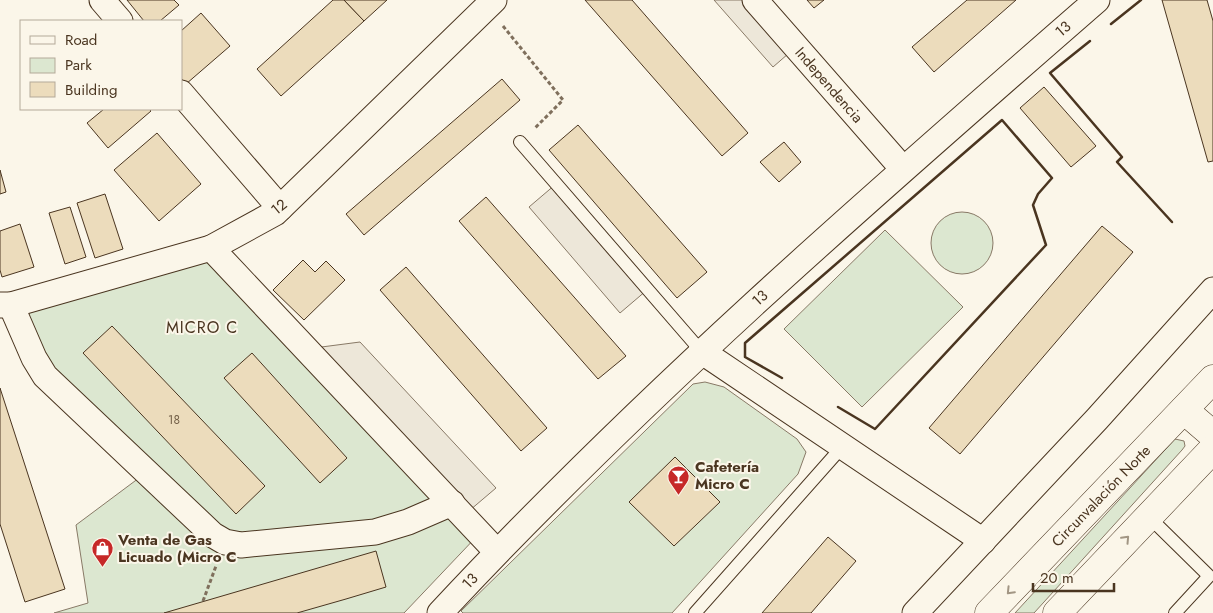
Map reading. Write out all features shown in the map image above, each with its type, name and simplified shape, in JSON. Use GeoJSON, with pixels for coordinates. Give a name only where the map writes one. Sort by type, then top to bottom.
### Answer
{"type":"FeatureCollection","features":[{"type":"Feature","properties":{"kind":"highway","name":"Circunvalación Norte"},"geometry":{"type":"LineString","coordinates":[[989,613],[1213,379]]}},
{"type":"Feature","properties":{"kind":"highway"},"geometry":{"type":"LineString","coordinates":[[1184,410],[1213,435]]}},
{"type":"Feature","properties":{"kind":"highway"},"geometry":{"type":"LineString","coordinates":[[1057,613],[1213,449]]}},
{"type":"Feature","properties":{"kind":"street"},"geometry":{"type":"LineString","coordinates":[[102,0],[119,20]]}},
{"type":"Feature","properties":{"kind":"street","name":"Independencia"},"geometry":{"type":"LineString","coordinates":[[755,0],[903,169]]}},
{"type":"Feature","properties":{"kind":"street","name":"13"},"geometry":{"type":"LineString","coordinates":[[440,613],[497,552],[701,351],[903,169],[1097,0]]}},
{"type":"Feature","properties":{"kind":"street","name":"12"},"geometry":{"type":"LineString","coordinates":[[5,305],[211,248],[280,208],[490,3]]}},
{"type":"Feature","properties":{"kind":"street"},"geometry":{"type":"LineString","coordinates":[[182,94],[280,208]]}},
{"type":"Feature","properties":{"kind":"street"},"geometry":{"type":"LineString","coordinates":[[211,248],[497,552]]}},
{"type":"Feature","properties":{"kind":"street"},"geometry":{"type":"LineString","coordinates":[[915,613],[1097,419],[1213,290]]}},
{"type":"Feature","properties":{"kind":"street"},"geometry":{"type":"LineString","coordinates":[[5,305],[45,376],[214,535],[225,542],[241,545],[375,532],[408,522],[452,503]]}},
{"type":"Feature","properties":{"kind":"street"},"geometry":{"type":"LineString","coordinates":[[701,351],[982,541]]}},
{"type":"Feature","properties":{"kind":"lane"},"geometry":{"type":"LineString","coordinates":[[520,142],[701,351]]}},
{"type":"Feature","properties":{"kind":"lane"},"geometry":{"type":"LineString","coordinates":[[695,613],[842,446]]}},
{"type":"Feature","properties":{"kind":"lane"},"geometry":{"type":"LineString","coordinates":[[1148,516],[1209,576],[1175,613]]}},
{"type":"Feature","properties":{"kind":"path"},"geometry":{"type":"LineString","coordinates":[[490,3],[563,100],[520,142]]}},
{"type":"Feature","properties":{"kind":"path"},"geometry":{"type":"LineString","coordinates":[[203,602],[225,542]]}},
{"type":"Feature","properties":{"kind":"green space"},"geometry":{"type":"Polygon","coordinates":[[[962,212],[974,214],[984,221],[991,231],[993,243],[991,255],[984,265],[974,272],[962,274],[950,272],[940,265],[933,255],[931,243],[933,231],[940,221],[950,214],[962,212]]]}},
{"type":"Feature","properties":{"kind":"green space"},"geometry":{"type":"Polygon","coordinates":[[[885,230],[963,307],[862,407],[784,329],[885,230]]]}},
{"type":"Feature","properties":{"kind":"green space"},"geometry":{"type":"Polygon","coordinates":[[[211,248],[479,534],[404,613],[54,613],[88,603],[76,525],[147,472],[45,376],[11,305],[211,248]]]}},
{"type":"Feature","properties":{"kind":"green space"},"geometry":{"type":"Polygon","coordinates":[[[705,382],[724,387],[797,439],[806,452],[798,474],[672,613],[463,613],[461,611],[693,384],[705,382]]]}},
{"type":"Feature","properties":{"kind":"green space"},"geometry":{"type":"Polygon","coordinates":[[[1175,439],[1184,441],[1185,446],[1182,450],[1034,613],[1015,613],[1175,439]]]}},
{"type":"Feature","properties":{"kind":"shaded area"},"geometry":{"type":"Polygon","coordinates":[[[714,0],[755,0],[796,47],[773,67],[714,0]]]}},
{"type":"Feature","properties":{"kind":"shaded area"},"geometry":{"type":"Polygon","coordinates":[[[556,184],[647,290],[620,313],[529,207],[556,184]]]}},
{"type":"Feature","properties":{"kind":"shaded area"},"geometry":{"type":"Polygon","coordinates":[[[360,342],[496,488],[463,516],[306,349],[360,342]]]}},
{"type":"Feature","properties":{"kind":"building"},"geometry":{"type":"Polygon","coordinates":[[[127,0],[174,0],[179,5],[161,20],[143,20],[127,0]]]}},
{"type":"Feature","properties":{"kind":"building"},"geometry":{"type":"Polygon","coordinates":[[[333,0],[344,0],[364,21],[281,96],[257,69],[333,0]]]}},
{"type":"Feature","properties":{"kind":"building"},"geometry":{"type":"Polygon","coordinates":[[[344,0],[387,0],[364,21],[344,0]]]}},
{"type":"Feature","properties":{"kind":"building"},"geometry":{"type":"Polygon","coordinates":[[[585,0],[632,0],[748,133],[722,156],[585,0]]]}},
{"type":"Feature","properties":{"kind":"building"},"geometry":{"type":"Polygon","coordinates":[[[807,0],[824,0],[814,8],[807,0]]]}},
{"type":"Feature","properties":{"kind":"building"},"geometry":{"type":"Polygon","coordinates":[[[967,0],[1016,0],[934,72],[912,47],[967,0]]]}},
{"type":"Feature","properties":{"kind":"building"},"geometry":{"type":"Polygon","coordinates":[[[1162,0],[1207,0],[1213,21],[1213,161],[1208,162],[1162,0]]]}},
{"type":"Feature","properties":{"kind":"building"},"geometry":{"type":"Polygon","coordinates":[[[201,13],[230,46],[186,84],[182,79],[182,30],[201,13]]]}},
{"type":"Feature","properties":{"kind":"building"},"geometry":{"type":"Polygon","coordinates":[[[502,79],[520,100],[364,235],[346,214],[502,79]]]}},
{"type":"Feature","properties":{"kind":"building"},"geometry":{"type":"Polygon","coordinates":[[[1044,87],[1096,146],[1071,167],[1020,108],[1044,87]]]}},
{"type":"Feature","properties":{"kind":"building"},"geometry":{"type":"Polygon","coordinates":[[[103,110],[151,111],[108,148],[87,123],[103,110]]]}},
{"type":"Feature","properties":{"kind":"building"},"geometry":{"type":"Polygon","coordinates":[[[578,125],[707,272],[677,298],[549,150],[578,125]]]}},
{"type":"Feature","properties":{"kind":"building"},"geometry":{"type":"Polygon","coordinates":[[[157,133],[201,184],[159,221],[114,170],[157,133]]]}},
{"type":"Feature","properties":{"kind":"building"},"geometry":{"type":"Polygon","coordinates":[[[784,142],[801,162],[779,182],[760,162],[784,142]]]}},
{"type":"Feature","properties":{"kind":"building"},"geometry":{"type":"Polygon","coordinates":[[[0,170],[6,192],[0,194],[0,170]]]}},
{"type":"Feature","properties":{"kind":"building"},"geometry":{"type":"Polygon","coordinates":[[[105,194],[123,249],[95,258],[77,203],[105,194]]]}},
{"type":"Feature","properties":{"kind":"building"},"geometry":{"type":"Polygon","coordinates":[[[486,197],[626,356],[598,379],[459,221],[486,197]]]}},
{"type":"Feature","properties":{"kind":"building"},"geometry":{"type":"Polygon","coordinates":[[[70,207],[86,257],[65,264],[49,213],[70,207]]]}},
{"type":"Feature","properties":{"kind":"building"},"geometry":{"type":"Polygon","coordinates":[[[20,224],[34,267],[2,277],[0,270],[0,231],[20,224]]]}},
{"type":"Feature","properties":{"kind":"building"},"geometry":{"type":"Polygon","coordinates":[[[1102,226],[1133,252],[960,454],[929,428],[1102,226]]]}},
{"type":"Feature","properties":{"kind":"building"},"geometry":{"type":"Polygon","coordinates":[[[303,260],[315,272],[326,261],[345,280],[304,320],[273,290],[303,260]]]}},
{"type":"Feature","properties":{"kind":"building"},"geometry":{"type":"Polygon","coordinates":[[[406,267],[547,428],[521,451],[380,290],[406,267]]]}},
{"type":"Feature","properties":{"kind":"building"},"geometry":{"type":"Polygon","coordinates":[[[112,326],[265,486],[236,514],[83,353],[112,326]]]}},
{"type":"Feature","properties":{"kind":"building"},"geometry":{"type":"Polygon","coordinates":[[[252,353],[347,458],[320,483],[224,378],[252,353]]]}},
{"type":"Feature","properties":{"kind":"building"},"geometry":{"type":"Polygon","coordinates":[[[0,388],[65,589],[25,602],[0,524],[0,388]]]}},
{"type":"Feature","properties":{"kind":"building"},"geometry":{"type":"Polygon","coordinates":[[[675,457],[720,502],[674,546],[629,502],[675,457]]]}},
{"type":"Feature","properties":{"kind":"building"},"geometry":{"type":"Polygon","coordinates":[[[828,537],[856,561],[811,613],[762,613],[828,537]]]}},
{"type":"Feature","properties":{"kind":"building"},"geometry":{"type":"Polygon","coordinates":[[[376,551],[386,587],[346,599],[297,613],[164,613],[376,551]]]}},
{"type":"Feature","properties":{"kind":"wall"},"geometry":{"type":"LineString","coordinates":[[1111,24],[1141,0]]}},
{"type":"Feature","properties":{"kind":"wall"},"geometry":{"type":"LineString","coordinates":[[1090,41],[1050,73],[1122,157],[1117,162],[1172,222]]}},
{"type":"Feature","properties":{"kind":"wall"},"geometry":{"type":"LineString","coordinates":[[782,378],[745,357],[745,343],[1002,120],[1052,178],[1038,194],[1033,205],[1046,245],[875,429],[838,407]]}},
{"type":"Feature","properties":{"kind":"place","name":"Cafetería Micro C"},"geometry":{"type":"Point","coordinates":[679,495]}},
{"type":"Feature","properties":{"kind":"place","name":"Venta de Gas Licuado (Micro C"},"geometry":{"type":"Point","coordinates":[102,568]}},
{"type":"Feature","properties":{"kind":"district","name":"MICRO C"},"geometry":{"type":"Point","coordinates":[202,327]}}]}
